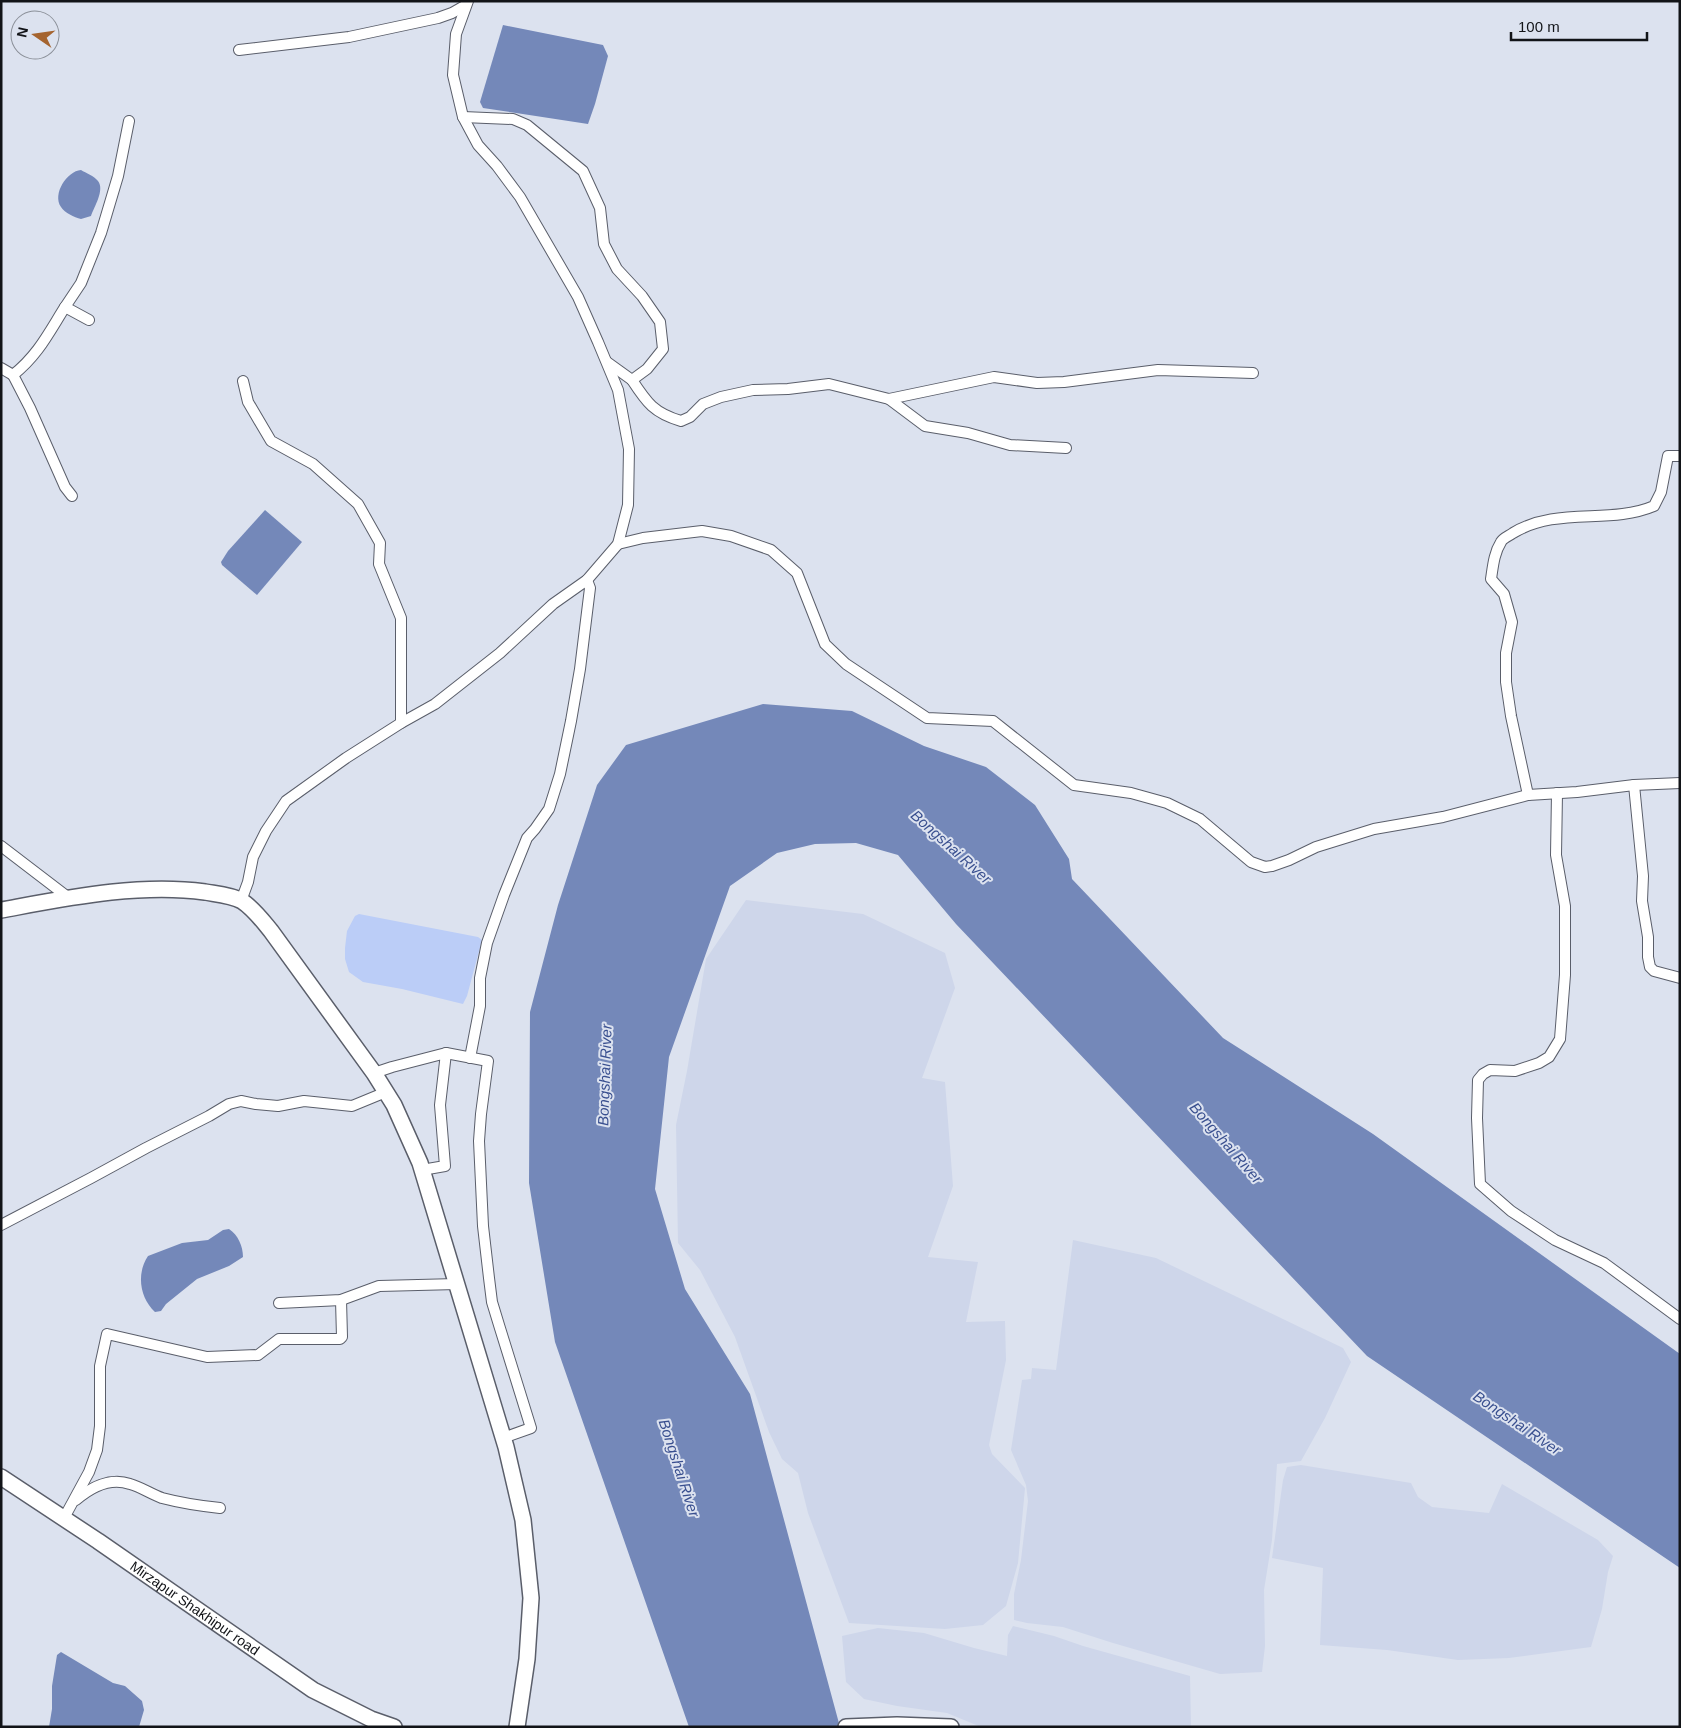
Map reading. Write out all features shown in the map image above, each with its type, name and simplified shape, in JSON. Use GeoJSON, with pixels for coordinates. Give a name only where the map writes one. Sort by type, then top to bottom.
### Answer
{"type":"FeatureCollection","features":[{"type":"Feature","properties":{"kind":"street"},"geometry":{"type":"LineString","coordinates":[[239,50],[349,37],[438,18],[452,13],[467,3]]}},
{"type":"Feature","properties":{"kind":"street"},"geometry":{"type":"LineString","coordinates":[[241,901],[248,882],[253,857],[266,831],[286,801],[346,758],[435,704],[500,653],[553,604],[587,580],[618,544],[628,505],[629,449],[618,390],[607,362],[578,297],[529,211],[497,166],[478,145],[463,117],[453,76],[456,34],[467,3]]}},
{"type":"Feature","properties":{"kind":"street"},"geometry":{"type":"LineString","coordinates":[[463,117],[513,119],[527,125],[583,172],[600,208],[604,244],[617,269],[642,296],[660,322],[663,349],[647,369],[632,380]]}},
{"type":"Feature","properties":{"kind":"street"},"geometry":{"type":"LineString","coordinates":[[13,375],[26,364],[46,340],[81,283],[101,232],[118,176],[129,121]]}},
{"type":"Feature","properties":{"kind":"street"},"geometry":{"type":"LineString","coordinates":[[65,307],[89,320]]}},
{"type":"Feature","properties":{"kind":"street"},"geometry":{"type":"LineString","coordinates":[[607,362],[632,380],[646,401],[665,416],[681,422],[690,417],[703,404],[721,397],[753,390],[788,389],[829,384],[889,399],[925,426],[968,433],[1010,445],[1066,448]]}},
{"type":"Feature","properties":{"kind":"street"},"geometry":{"type":"LineString","coordinates":[[1,368],[13,375],[30,408],[65,487],[72,496]]}},
{"type":"Feature","properties":{"kind":"street"},"geometry":{"type":"LineString","coordinates":[[889,399],[994,377],[1037,383],[1064,382],[1158,370],[1253,373]]}},
{"type":"Feature","properties":{"kind":"street"},"geometry":{"type":"LineString","coordinates":[[243,381],[248,402],[271,441],[313,464],[358,504],[380,543],[379,564],[400,618],[401,723]]}},
{"type":"Feature","properties":{"kind":"street"},"geometry":{"type":"LineString","coordinates":[[1528,795],[1511,716],[1506,682],[1506,653],[1512,622],[1504,594],[1491,579],[1494,558],[1502,540],[1527,525],[1546,520],[1640,512],[1654,506],[1661,492],[1668,456],[1680,456]]}},
{"type":"Feature","properties":{"kind":"street"},"geometry":{"type":"LineString","coordinates":[[618,544],[642,538],[702,531],[731,536],[771,550],[797,573],[825,644],[846,664],[927,718],[994,720],[1074,785],[1131,793],[1167,803],[1200,819],[1251,862],[1258,865],[1272,866],[1316,847],[1374,829],[1443,817],[1528,795],[1634,785],[1680,783]]}},
{"type":"Feature","properties":{"kind":"street"},"geometry":{"type":"LineString","coordinates":[[470,1058],[480,1006],[480,978],[487,943],[527,838],[549,809],[560,774],[580,669],[590,588],[587,580]]}},
{"type":"Feature","properties":{"kind":"street"},"geometry":{"type":"LineString","coordinates":[[1634,785],[1643,876],[1642,901],[1648,937],[1650,967],[1680,978]]}},
{"type":"Feature","properties":{"kind":"street"},"geometry":{"type":"LineString","coordinates":[[1557,793],[1556,855],[1565,906],[1565,975],[1560,1038],[1549,1057],[1539,1064],[1515,1072],[1490,1070],[1478,1080],[1477,1118],[1480,1184],[1511,1211],[1555,1240],[1604,1263],[1680,1320]]}},
{"type":"Feature","properties":{"kind":"street"},"geometry":{"type":"LineString","coordinates":[[1,846],[69,898]]}},
{"type":"Feature","properties":{"kind":"street"},"geometry":{"type":"LineString","coordinates":[[1,910],[69,898],[177,889],[218,894],[241,901],[259,916],[374,1073],[404,1123],[422,1170],[503,1438],[523,1520],[531,1598],[527,1659],[517,1727]]}},
{"type":"Feature","properties":{"kind":"street"},"geometry":{"type":"LineString","coordinates":[[422,1170],[445,1166],[440,1105],[446,1053]]}},
{"type":"Feature","properties":{"kind":"street"},"geometry":{"type":"LineString","coordinates":[[374,1073],[446,1053],[488,1061],[481,1114],[480,1174],[483,1226],[492,1302],[531,1428],[503,1438]]}},
{"type":"Feature","properties":{"kind":"street"},"geometry":{"type":"LineString","coordinates":[[1,1225],[229,1104],[241,1101],[278,1106],[304,1101],[352,1106],[386,1092]]}},
{"type":"Feature","properties":{"kind":"street"},"geometry":{"type":"LineString","coordinates":[[279,1303],[341,1300],[379,1286],[457,1284]]}},
{"type":"Feature","properties":{"kind":"street"},"geometry":{"type":"LineString","coordinates":[[64,1518],[89,1472],[96,1450],[100,1426],[100,1366],[107,1334],[207,1357],[258,1355],[279,1339],[340,1339],[342,1337],[341,1300]]}},
{"type":"Feature","properties":{"kind":"street","name":"Mirzapur Shakhipur road"},"geometry":{"type":"LineString","coordinates":[[1,1477],[64,1518],[313,1690],[371,1719],[394,1727]]}},
{"type":"Feature","properties":{"kind":"street"},"geometry":{"type":"LineString","coordinates":[[72,1504],[86,1492],[100,1484],[118,1482],[128,1483],[161,1497],[220,1508]]}},
{"type":"Feature","properties":{"kind":"street"},"geometry":{"type":"LineString","coordinates":[[846,1727],[897,1725],[951,1727]]}},
{"type":"Feature","properties":{"kind":"shaded area"},"geometry":{"type":"Polygon","coordinates":[[[746,900],[863,914],[945,953],[955,988],[922,1078],[945,1082],[953,1186],[928,1257],[978,1262],[966,1322],[1005,1321],[1006,1360],[989,1445],[992,1454],[1025,1488],[1018,1563],[1006,1606],[983,1625],[945,1629],[849,1623],[808,1513],[798,1473],[782,1459],[769,1432],[735,1337],[700,1270],[678,1243],[676,1125],[706,959],[746,900]]]}},
{"type":"Feature","properties":{"kind":"shaded area"},"geometry":{"type":"Polygon","coordinates":[[[359,914],[478,937],[482,940],[467,996],[463,1004],[402,989],[363,982],[349,972],[345,959],[347,931],[355,916],[359,914]]]}},
{"type":"Feature","properties":{"kind":"shaded area"},"geometry":{"type":"Polygon","coordinates":[[[1073,1240],[1156,1258],[1343,1348],[1351,1362],[1325,1418],[1301,1461],[1277,1464],[1272,1540],[1264,1590],[1265,1646],[1262,1672],[1220,1674],[1063,1627],[1014,1620],[1014,1594],[1021,1560],[1028,1501],[1026,1485],[1011,1450],[1022,1380],[1031,1379],[1032,1368],[1056,1370],[1073,1240]]]}},
{"type":"Feature","properties":{"kind":"shaded area"},"geometry":{"type":"Polygon","coordinates":[[[1301,1465],[1411,1483],[1418,1497],[1432,1507],[1489,1513],[1502,1484],[1598,1540],[1613,1556],[1608,1572],[1602,1609],[1591,1647],[1509,1658],[1458,1660],[1387,1650],[1320,1645],[1323,1568],[1272,1558],[1283,1480],[1287,1467],[1301,1465]]]}},
{"type":"Feature","properties":{"kind":"shaded area"},"geometry":{"type":"Polygon","coordinates":[[[1013,1626],[1054,1636],[1190,1676],[1191,1727],[981,1727],[947,1713],[864,1699],[846,1682],[842,1636],[878,1628],[924,1633],[1007,1656],[1008,1635],[1013,1626]]]}},
{"type":"Feature","properties":{"kind":"water"},"geometry":{"type":"Polygon","coordinates":[[[503,25],[603,45],[608,56],[588,124],[483,108],[480,102],[503,25]]]}},
{"type":"Feature","properties":{"kind":"water"},"geometry":{"type":"Polygon","coordinates":[[[81,170],[98,181],[100,189],[91,216],[81,219],[61,207],[58,196],[66,179],[76,171],[81,170]]]}},
{"type":"Feature","properties":{"kind":"water"},"geometry":{"type":"Polygon","coordinates":[[[265,510],[302,542],[257,595],[222,565],[221,562],[228,551],[265,510]]]}},
{"type":"Feature","properties":{"kind":"water","name":"Bongshai River"},"geometry":{"type":"Polygon","coordinates":[[[763,704],[852,711],[924,746],[986,767],[1035,805],[1069,859],[1072,879],[1223,1038],[1373,1134],[1680,1354],[1680,1568],[1367,1356],[956,924],[898,855],[856,843],[815,844],[777,853],[730,886],[669,1057],[655,1189],[685,1289],[750,1394],[840,1727],[689,1727],[555,1342],[529,1183],[530,1012],[558,905],[597,785],[626,745],[763,704]]]}},
{"type":"Feature","properties":{"kind":"water"},"geometry":{"type":"Polygon","coordinates":[[[229,1229],[239,1241],[243,1257],[229,1266],[197,1279],[166,1304],[161,1311],[155,1312],[146,1300],[141,1286],[142,1270],[148,1256],[182,1243],[208,1240],[223,1230],[229,1229]]]}},
{"type":"Feature","properties":{"kind":"water"},"geometry":{"type":"Polygon","coordinates":[[[61,1652],[113,1683],[125,1686],[142,1701],[144,1710],[139,1727],[49,1727],[52,1709],[52,1686],[57,1655],[61,1652]]]}}]}
